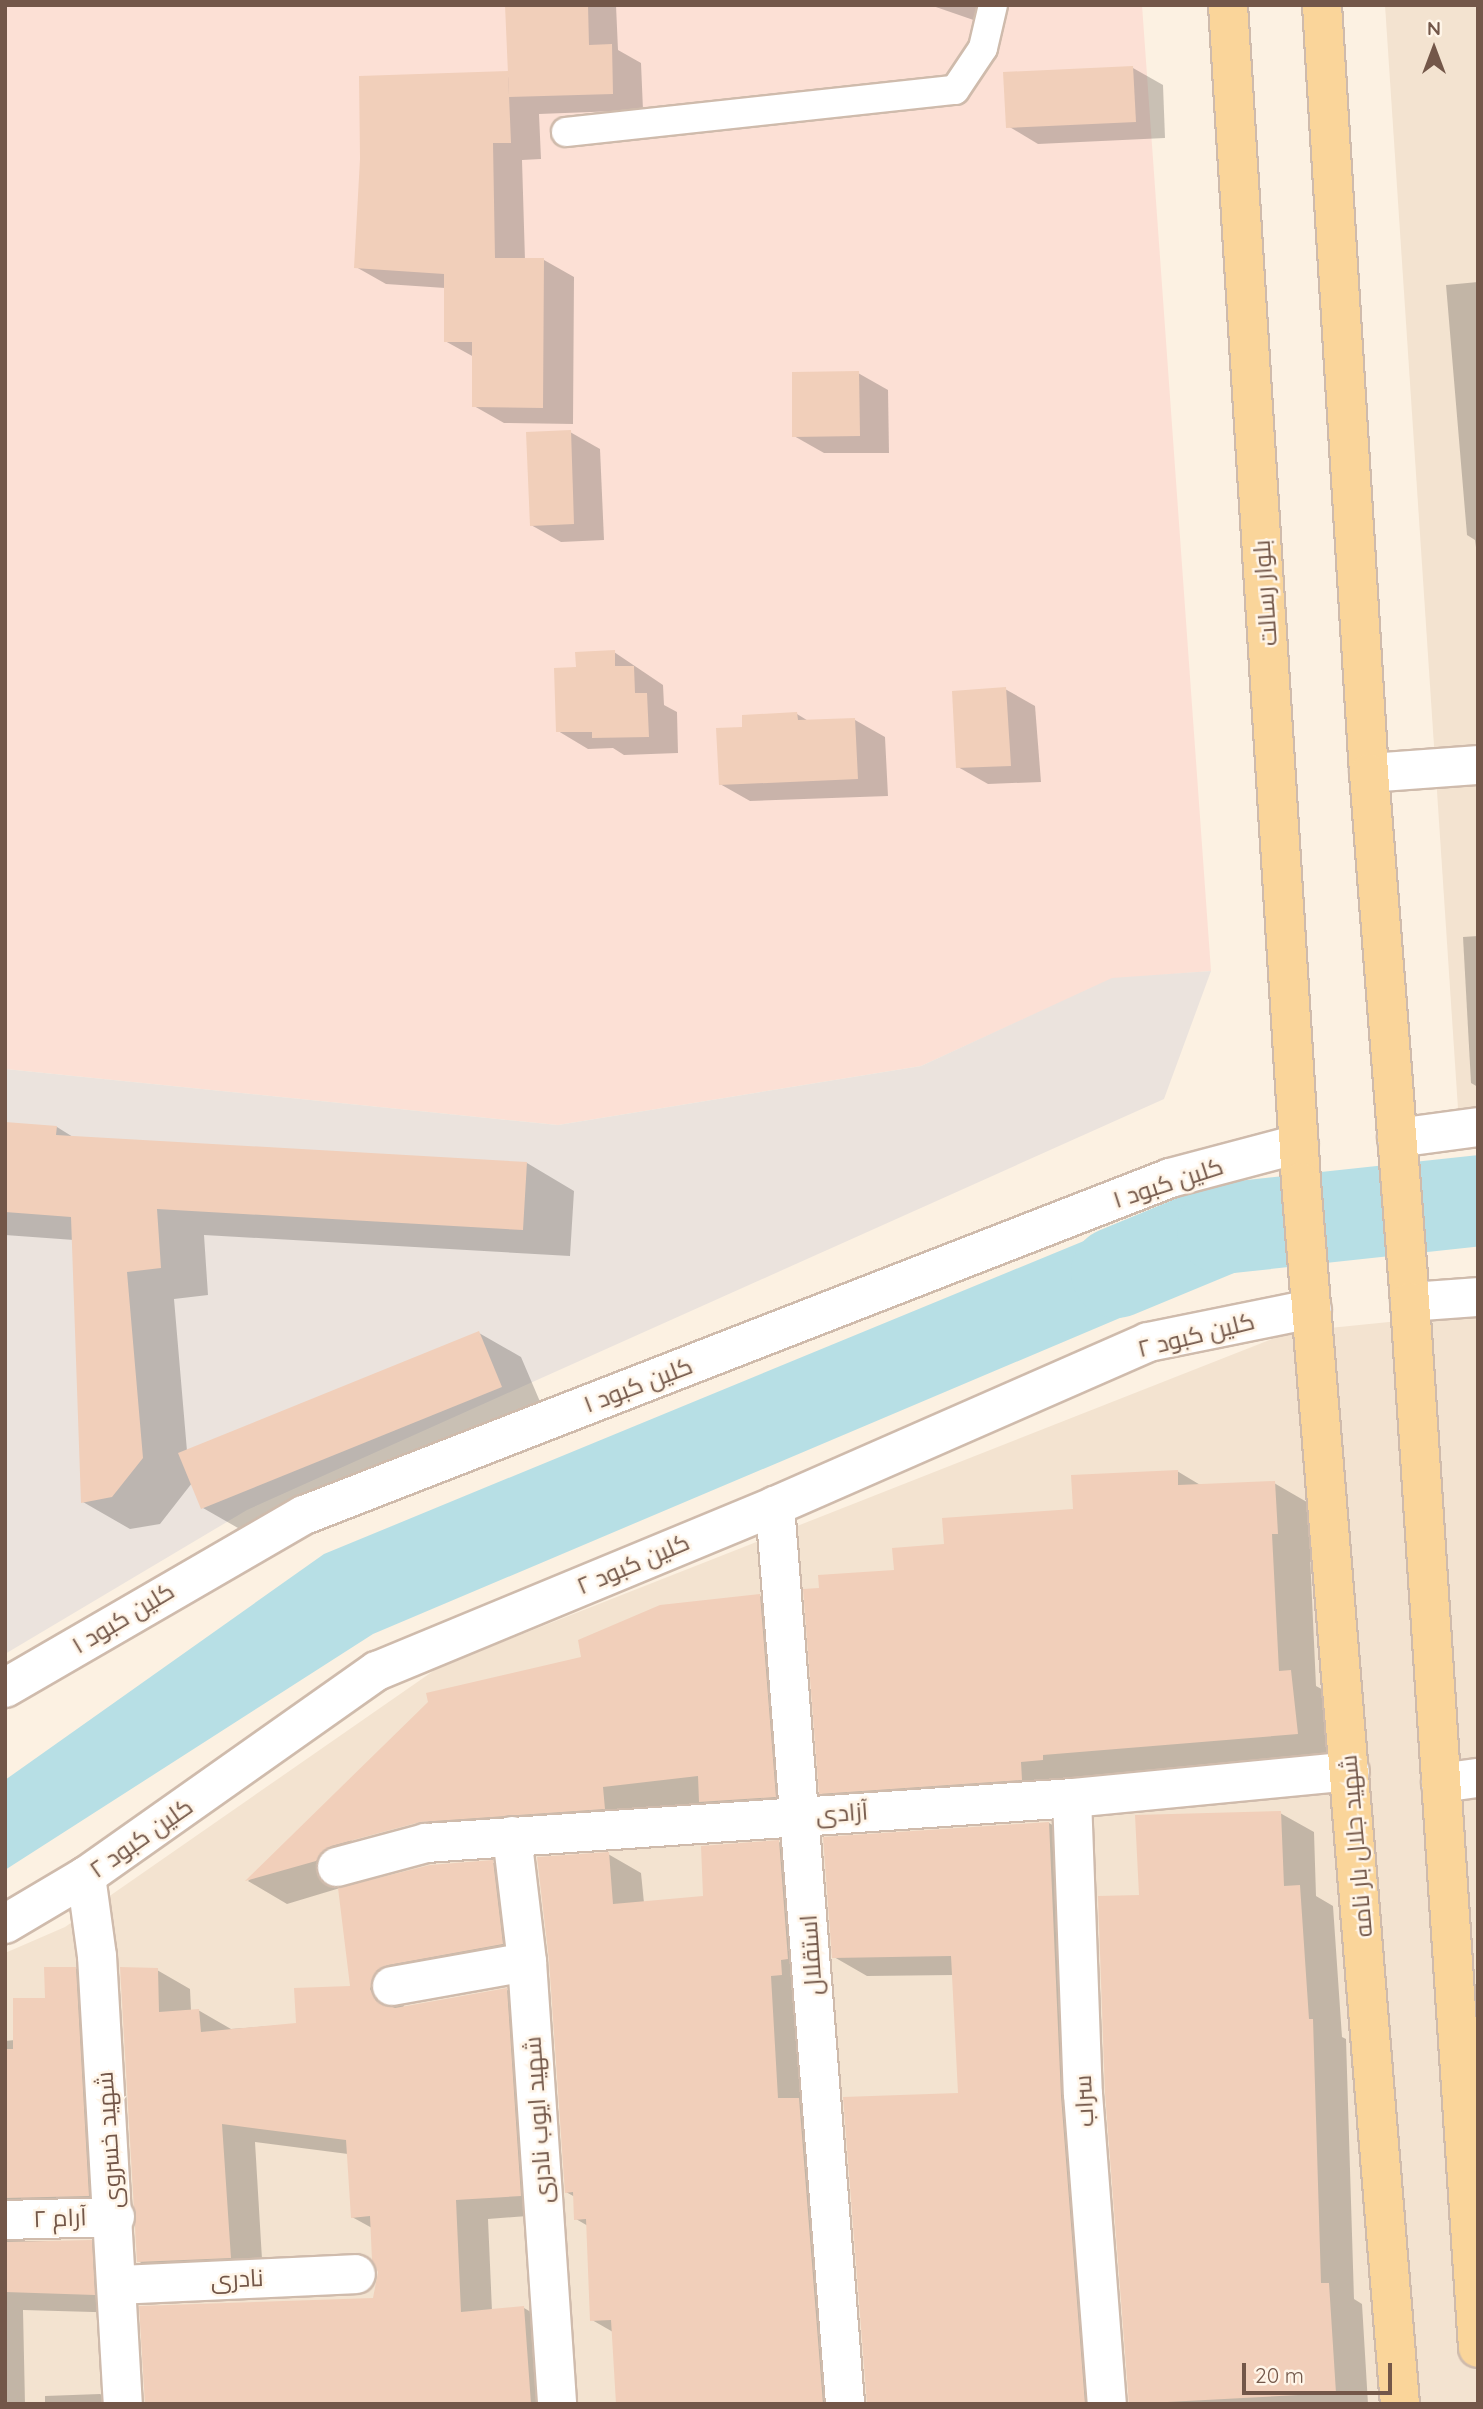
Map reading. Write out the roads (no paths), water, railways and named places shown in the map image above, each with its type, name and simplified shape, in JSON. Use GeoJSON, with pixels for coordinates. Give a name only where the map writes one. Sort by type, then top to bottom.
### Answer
{"type":"FeatureCollection","features":[{"type":"Feature","properties":{"kind":"main road","name":"بلوار رسالت"},"geometry":{"type":"LineString","coordinates":[[1228,5],[1301,1182]]}},
{"type":"Feature","properties":{"kind":"main road"},"geometry":{"type":"LineString","coordinates":[[1322,5],[1369,773],[1398,1155],[1459,1780],[1478,2348]]}},
{"type":"Feature","properties":{"kind":"main road","name":"شهید جلال بار نامه"},"geometry":{"type":"LineString","coordinates":[[1301,1182],[1400,2404]]}},
{"type":"Feature","properties":{"kind":"street"},"geometry":{"type":"LineString","coordinates":[[1369,773],[1478,765]]}},
{"type":"Feature","properties":{"kind":"street"},"geometry":{"type":"LineString","coordinates":[[1398,1155],[1478,1127]]}},
{"type":"Feature","properties":{"kind":"street","name":"کلین کبود ۱"},"geometry":{"type":"LineString","coordinates":[[5,1688],[304,1515],[1170,1178],[1299,1144]]}},
{"type":"Feature","properties":{"kind":"street"},"geometry":{"type":"LineString","coordinates":[[1409,1289],[1478,1297]]}},
{"type":"Feature","properties":{"kind":"street","name":"کلین کبود ۲"},"geometry":{"type":"LineString","coordinates":[[5,1924],[86,1876],[377,1671],[775,1506],[1148,1342],[1311,1299]]}},
{"type":"Feature","properties":{"kind":"street","name":"استقلال"},"geometry":{"type":"LineString","coordinates":[[775,1506],[845,2404]]}},
{"type":"Feature","properties":{"kind":"street","name":"آزادی"},"geometry":{"type":"LineString","coordinates":[[337,1867],[426,1843],[1072,1798],[1350,1771]]}},
{"type":"Feature","properties":{"kind":"street","name":"سراب"},"geometry":{"type":"LineString","coordinates":[[1072,1798],[1083,2094],[1107,2404]]}},
{"type":"Feature","properties":{"kind":"street","name":"شهید ایوب نادری"},"geometry":{"type":"LineString","coordinates":[[512,1836],[527,1962],[557,2404]]}},
{"type":"Feature","properties":{"kind":"street","name":"شهید خسروی"},"geometry":{"type":"LineString","coordinates":[[86,1876],[97,1956],[123,2404]]}},
{"type":"Feature","properties":{"kind":"street"},"geometry":{"type":"LineString","coordinates":[[392,1986],[527,1962]]}},
{"type":"Feature","properties":{"kind":"street","name":"آرام ۲"},"geometry":{"type":"LineString","coordinates":[[5,2220],[114,2217]]}},
{"type":"Feature","properties":{"kind":"street","name":"نادری"},"geometry":{"type":"LineString","coordinates":[[118,2285],[356,2274]]}},
{"type":"Feature","properties":{"kind":"lane"},"geometry":{"type":"LineString","coordinates":[[566,132],[955,90],[983,48],[993,5]]}},
{"type":"Feature","properties":{"kind":"water"},"geometry":{"type":"Polygon","coordinates":[[[1230,1194],[1238,1268],[373,1634],[5,1870],[5,1780],[324,1554],[1193,1196],[1230,1194]]]}},
{"type":"Feature","properties":{"kind":"waterway"},"geometry":{"type":"LineString","coordinates":[[1116,1272],[1222,1228],[1478,1200]]}}]}
